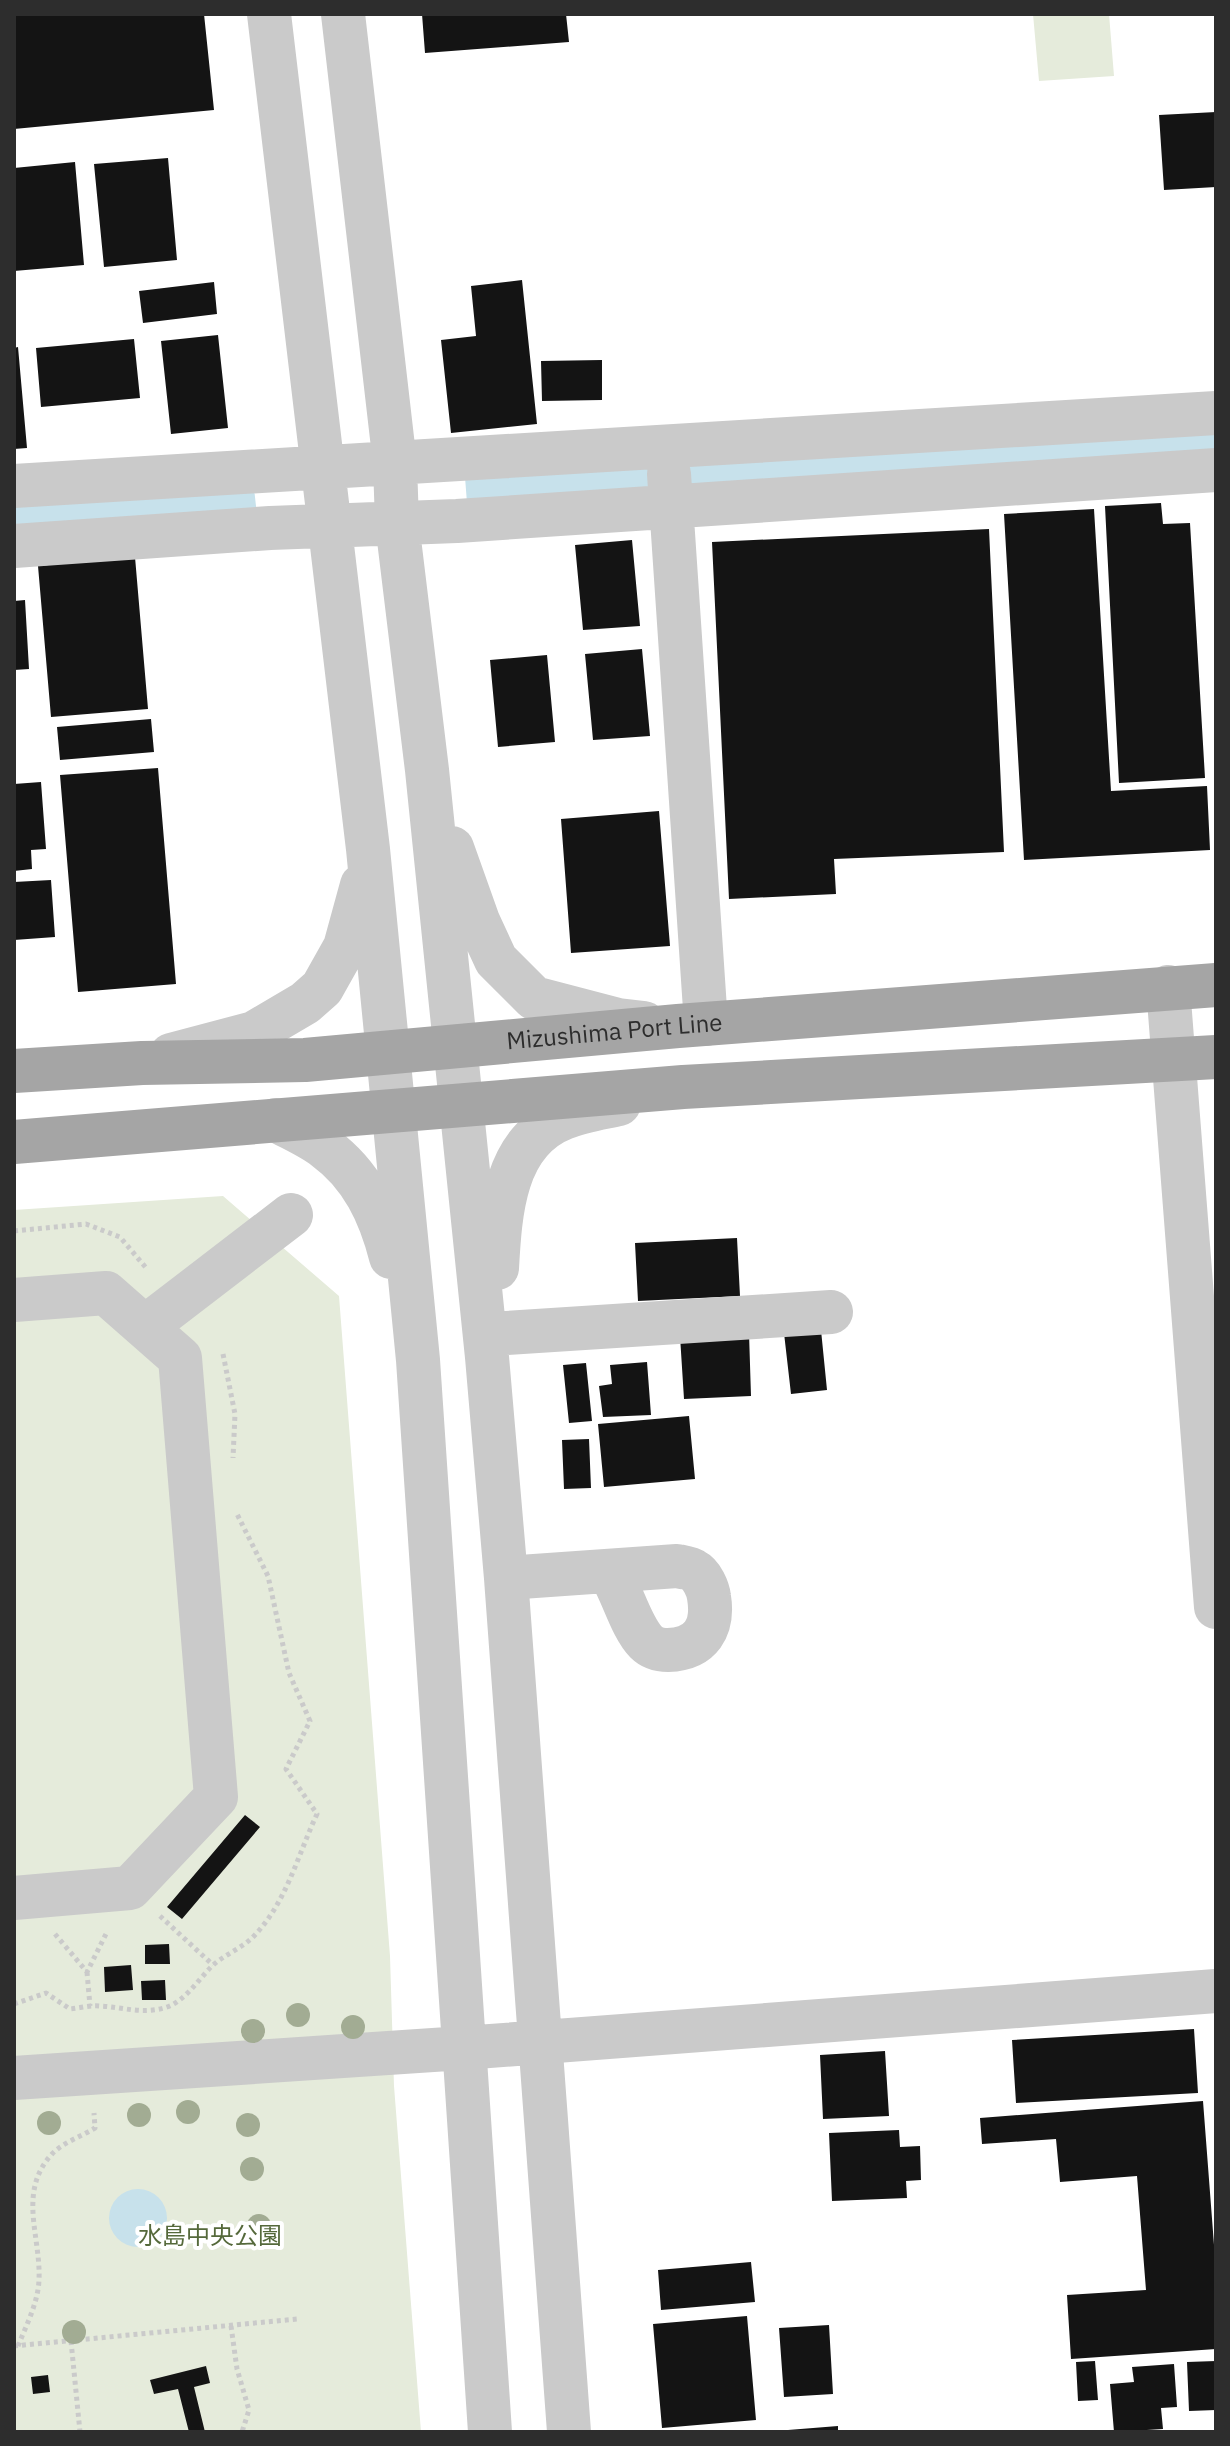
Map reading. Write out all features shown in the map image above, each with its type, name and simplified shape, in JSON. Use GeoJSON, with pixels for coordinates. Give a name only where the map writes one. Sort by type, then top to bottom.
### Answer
{"type":"FeatureCollection","features":[{"type":"Feature","properties":{"kind":"main road","name":"Mizushima Port Line"},"geometry":{"type":"LineString","coordinates":[[14,1071],[142,1063],[305,1060],[692,1025],[1216,985]]}},
{"type":"Feature","properties":{"kind":"main road"},"geometry":{"type":"LineString","coordinates":[[14,1142],[683,1087],[1216,1057]]}},
{"type":"Feature","properties":{"kind":"street"},"geometry":{"type":"LineString","coordinates":[[269,14],[368,849],[418,1360],[490,2432]]}},
{"type":"Feature","properties":{"kind":"street"},"geometry":{"type":"LineString","coordinates":[[343,14],[395,464],[397,523],[489,1346],[569,2432]]}},
{"type":"Feature","properties":{"kind":"street"},"geometry":{"type":"LineString","coordinates":[[14,546],[397,523],[669,476],[1038,452],[1216,413]]}},
{"type":"Feature","properties":{"kind":"street"},"geometry":{"type":"LineString","coordinates":[[14,486],[395,464],[669,476],[1038,452],[1216,470]]}},
{"type":"Feature","properties":{"kind":"street"},"geometry":{"type":"LineString","coordinates":[[427,770],[478,921],[496,960],[511,976],[534,998],[563,1008],[618,1020],[692,1025],[669,476]]}},
{"type":"Feature","properties":{"kind":"street"},"geometry":{"type":"LineString","coordinates":[[142,1063],[254,1033],[305,1003],[322,988],[345,947],[358,904],[368,849]]}},
{"type":"Feature","properties":{"kind":"street"},"geometry":{"type":"LineString","coordinates":[[1168,987],[1216,1607]]}},
{"type":"Feature","properties":{"kind":"street"},"geometry":{"type":"LineString","coordinates":[[489,1346],[500,1218],[511,1174],[533,1138],[564,1118],[683,1087]]}},
{"type":"Feature","properties":{"kind":"street"},"geometry":{"type":"LineString","coordinates":[[276,1120],[325,1148],[365,1189],[388,1245],[418,1360]]}},
{"type":"Feature","properties":{"kind":"street"},"geometry":{"type":"LineString","coordinates":[[145,1327],[291,1215]]}},
{"type":"Feature","properties":{"kind":"street"},"geometry":{"type":"LineString","coordinates":[[14,1300],[106,1293],[180,1358],[216,1797],[130,1888],[14,1898]]}},
{"type":"Feature","properties":{"kind":"street"},"geometry":{"type":"LineString","coordinates":[[489,1346],[831,1312]]}},
{"type":"Feature","properties":{"kind":"street"},"geometry":{"type":"LineString","coordinates":[[506,1578],[609,1571]]}},
{"type":"Feature","properties":{"kind":"street"},"geometry":{"type":"LineString","coordinates":[[14,2078],[463,2048],[1216,1991]]}},
{"type":"Feature","properties":{"kind":"path"},"geometry":{"type":"LineString","coordinates":[[130,1888],[213,1965]]}},
{"type":"Feature","properties":{"kind":"path"},"geometry":{"type":"LineString","coordinates":[[87,1972],[90,2006]]}},
{"type":"Feature","properties":{"kind":"path"},"geometry":{"type":"LineString","coordinates":[[91,2073],[95,2128],[53,2153],[33,2187],[33,2234],[39,2281],[34,2304],[16,2346],[297,2319]]}},
{"type":"Feature","properties":{"kind":"path"},"geometry":{"type":"LineString","coordinates":[[231,2326],[237,2369],[249,2410],[242,2432]]}},
{"type":"Feature","properties":{"kind":"path"},"geometry":{"type":"LineString","coordinates":[[71,2341],[80,2432]]}},
{"type":"Feature","properties":{"kind":"green space"},"geometry":{"type":"Polygon","coordinates":[[[1033,14],[1109,14],[1114,76],[1039,81],[1033,14]]]}},
{"type":"Feature","properties":{"kind":"green space","name":"水島中央公園"},"geometry":{"type":"Polygon","coordinates":[[[223,1196],[339,1296],[390,1956],[394,2086],[421,2432],[14,2432],[14,1210],[223,1196]]]}},
{"type":"Feature","properties":{"kind":"water"},"geometry":{"type":"Polygon","coordinates":[[[1216,432],[1216,453],[467,503],[465,477],[1216,432]]]}},
{"type":"Feature","properties":{"kind":"water"},"geometry":{"type":"Polygon","coordinates":[[[254,488],[257,515],[14,528],[14,504],[254,488]]]}},
{"type":"Feature","properties":{"kind":"water"},"geometry":{"type":"Polygon","coordinates":[[[138,2189],[159,2197],[167,2218],[159,2239],[138,2247],[117,2239],[109,2218],[117,2197],[138,2189]]]}},
{"type":"Feature","properties":{"kind":"building"},"geometry":{"type":"Polygon","coordinates":[[[14,14],[204,14],[214,110],[14,129],[14,14]]]}},
{"type":"Feature","properties":{"kind":"building"},"geometry":{"type":"Polygon","coordinates":[[[422,14],[566,14],[569,42],[425,53],[422,14]]]}},
{"type":"Feature","properties":{"kind":"building"},"geometry":{"type":"Polygon","coordinates":[[[1216,112],[1216,187],[1164,190],[1159,115],[1216,112]]]}},
{"type":"Feature","properties":{"kind":"building"},"geometry":{"type":"Polygon","coordinates":[[[168,158],[177,260],[104,267],[94,164],[168,158]]]}},
{"type":"Feature","properties":{"kind":"building"},"geometry":{"type":"Polygon","coordinates":[[[75,162],[84,265],[14,271],[14,168],[75,162]]]}},
{"type":"Feature","properties":{"kind":"building"},"geometry":{"type":"Polygon","coordinates":[[[522,280],[537,424],[451,433],[441,340],[476,336],[471,286],[522,280]]]}},
{"type":"Feature","properties":{"kind":"building"},"geometry":{"type":"Polygon","coordinates":[[[214,282],[217,314],[143,323],[139,291],[214,282]]]}},
{"type":"Feature","properties":{"kind":"building"},"geometry":{"type":"Polygon","coordinates":[[[218,335],[228,428],[171,434],[161,341],[218,335]]]}},
{"type":"Feature","properties":{"kind":"building"},"geometry":{"type":"Polygon","coordinates":[[[134,339],[140,398],[41,407],[36,348],[134,339]]]}},
{"type":"Feature","properties":{"kind":"building"},"geometry":{"type":"Polygon","coordinates":[[[18,347],[27,448],[14,449],[14,348],[18,347]]]}},
{"type":"Feature","properties":{"kind":"building"},"geometry":{"type":"Polygon","coordinates":[[[602,360],[602,400],[542,401],[541,361],[602,360]]]}},
{"type":"Feature","properties":{"kind":"building"},"geometry":{"type":"Polygon","coordinates":[[[1161,503],[1163,524],[1190,523],[1205,778],[1119,783],[1105,506],[1161,503]]]}},
{"type":"Feature","properties":{"kind":"building"},"geometry":{"type":"Polygon","coordinates":[[[1094,509],[1111,791],[1207,786],[1210,850],[1024,860],[1004,514],[1094,509]]]}},
{"type":"Feature","properties":{"kind":"building"},"geometry":{"type":"Polygon","coordinates":[[[989,529],[1004,852],[834,859],[836,894],[729,899],[712,542],[989,529]]]}},
{"type":"Feature","properties":{"kind":"building"},"geometry":{"type":"Polygon","coordinates":[[[632,540],[640,626],[583,630],[575,545],[632,540]]]}},
{"type":"Feature","properties":{"kind":"building"},"geometry":{"type":"Polygon","coordinates":[[[135,557],[148,709],[51,717],[38,566],[135,557]]]}},
{"type":"Feature","properties":{"kind":"building"},"geometry":{"type":"Polygon","coordinates":[[[25,600],[29,669],[14,670],[14,601],[25,600]]]}},
{"type":"Feature","properties":{"kind":"building"},"geometry":{"type":"Polygon","coordinates":[[[642,649],[650,736],[593,740],[585,654],[642,649]]]}},
{"type":"Feature","properties":{"kind":"building"},"geometry":{"type":"Polygon","coordinates":[[[547,655],[555,742],[498,747],[490,660],[547,655]]]}},
{"type":"Feature","properties":{"kind":"building"},"geometry":{"type":"Polygon","coordinates":[[[151,719],[154,752],[60,760],[57,727],[151,719]]]}},
{"type":"Feature","properties":{"kind":"building"},"geometry":{"type":"Polygon","coordinates":[[[158,768],[176,984],[78,992],[60,775],[158,768]]]}},
{"type":"Feature","properties":{"kind":"building"},"geometry":{"type":"Polygon","coordinates":[[[41,782],[46,849],[31,850],[32,869],[14,871],[14,784],[41,782]]]}},
{"type":"Feature","properties":{"kind":"building"},"geometry":{"type":"Polygon","coordinates":[[[659,811],[670,946],[571,953],[561,819],[659,811]]]}},
{"type":"Feature","properties":{"kind":"building"},"geometry":{"type":"Polygon","coordinates":[[[51,880],[55,937],[14,940],[14,882],[51,880]]]}},
{"type":"Feature","properties":{"kind":"building"},"geometry":{"type":"Polygon","coordinates":[[[737,1238],[740,1296],[638,1301],[635,1243],[737,1238]]]}},
{"type":"Feature","properties":{"kind":"building"},"geometry":{"type":"Polygon","coordinates":[[[821,1330],[827,1390],[791,1394],[784,1333],[821,1330]]]}},
{"type":"Feature","properties":{"kind":"building"},"geometry":{"type":"Polygon","coordinates":[[[749,1333],[751,1396],[684,1399],[680,1336],[749,1333]]]}},
{"type":"Feature","properties":{"kind":"building"},"geometry":{"type":"Polygon","coordinates":[[[647,1362],[651,1415],[603,1417],[599,1386],[612,1384],[610,1365],[647,1362]]]}},
{"type":"Feature","properties":{"kind":"building"},"geometry":{"type":"Polygon","coordinates":[[[586,1363],[592,1421],[569,1423],[563,1365],[586,1363]]]}},
{"type":"Feature","properties":{"kind":"building"},"geometry":{"type":"Polygon","coordinates":[[[689,1416],[695,1479],[604,1487],[598,1424],[689,1416]]]}},
{"type":"Feature","properties":{"kind":"building"},"geometry":{"type":"Polygon","coordinates":[[[589,1439],[591,1488],[564,1489],[562,1440],[589,1439]]]}},
{"type":"Feature","properties":{"kind":"building"},"geometry":{"type":"Polygon","coordinates":[[[245,1815],[260,1827],[182,1919],[167,1907],[245,1815]]]}},
{"type":"Feature","properties":{"kind":"building"},"geometry":{"type":"Polygon","coordinates":[[[169,1944],[170,1964],[145,1964],[145,1945],[169,1944]]]}},
{"type":"Feature","properties":{"kind":"building"},"geometry":{"type":"Polygon","coordinates":[[[131,1965],[133,1990],[105,1992],[104,1967],[131,1965]]]}},
{"type":"Feature","properties":{"kind":"building"},"geometry":{"type":"Polygon","coordinates":[[[165,1980],[166,2000],[142,2000],[141,1981],[165,1980]]]}},
{"type":"Feature","properties":{"kind":"building"},"geometry":{"type":"Polygon","coordinates":[[[1194,2029],[1198,2093],[1016,2103],[1012,2040],[1194,2029]]]}},
{"type":"Feature","properties":{"kind":"building"},"geometry":{"type":"Polygon","coordinates":[[[885,2051],[889,2116],[823,2119],[820,2055],[885,2051]]]}},
{"type":"Feature","properties":{"kind":"building"},"geometry":{"type":"Polygon","coordinates":[[[1203,2101],[1216,2271],[1216,2349],[1071,2359],[1067,2295],[1146,2290],[1137,2176],[1060,2182],[1056,2139],[982,2144],[980,2118],[1203,2101]]]}},
{"type":"Feature","properties":{"kind":"building"},"geometry":{"type":"Polygon","coordinates":[[[899,2130],[900,2147],[920,2146],[921,2180],[906,2181],[907,2198],[832,2201],[829,2133],[899,2130]]]}},
{"type":"Feature","properties":{"kind":"building"},"geometry":{"type":"Polygon","coordinates":[[[751,2262],[755,2302],[661,2310],[658,2270],[751,2262]]]}},
{"type":"Feature","properties":{"kind":"building"},"geometry":{"type":"Polygon","coordinates":[[[747,2316],[756,2420],[662,2428],[653,2324],[747,2316]]]}},
{"type":"Feature","properties":{"kind":"building"},"geometry":{"type":"Polygon","coordinates":[[[829,2325],[833,2394],[784,2397],[779,2328],[829,2325]]]}},
{"type":"Feature","properties":{"kind":"building"},"geometry":{"type":"Polygon","coordinates":[[[1095,2361],[1098,2400],[1078,2401],[1076,2362],[1095,2361]]]}},
{"type":"Feature","properties":{"kind":"building"},"geometry":{"type":"Polygon","coordinates":[[[1216,2361],[1216,2410],[1189,2411],[1187,2362],[1216,2361]]]}},
{"type":"Feature","properties":{"kind":"building"},"geometry":{"type":"Polygon","coordinates":[[[1174,2364],[1177,2407],[1161,2408],[1163,2429],[1114,2432],[1110,2384],[1134,2382],[1132,2367],[1174,2364]]]}},
{"type":"Feature","properties":{"kind":"building"},"geometry":{"type":"Polygon","coordinates":[[[206,2366],[210,2383],[194,2387],[205,2432],[189,2432],[178,2389],[154,2394],[150,2380],[206,2366]]]}},
{"type":"Feature","properties":{"kind":"building"},"geometry":{"type":"Polygon","coordinates":[[[48,2375],[50,2392],[33,2394],[31,2377],[48,2375]]]}},
{"type":"Feature","properties":{"kind":"building"},"geometry":{"type":"Polygon","coordinates":[[[838,2426],[838,2432],[788,2432],[788,2430],[838,2426]]]}}]}
